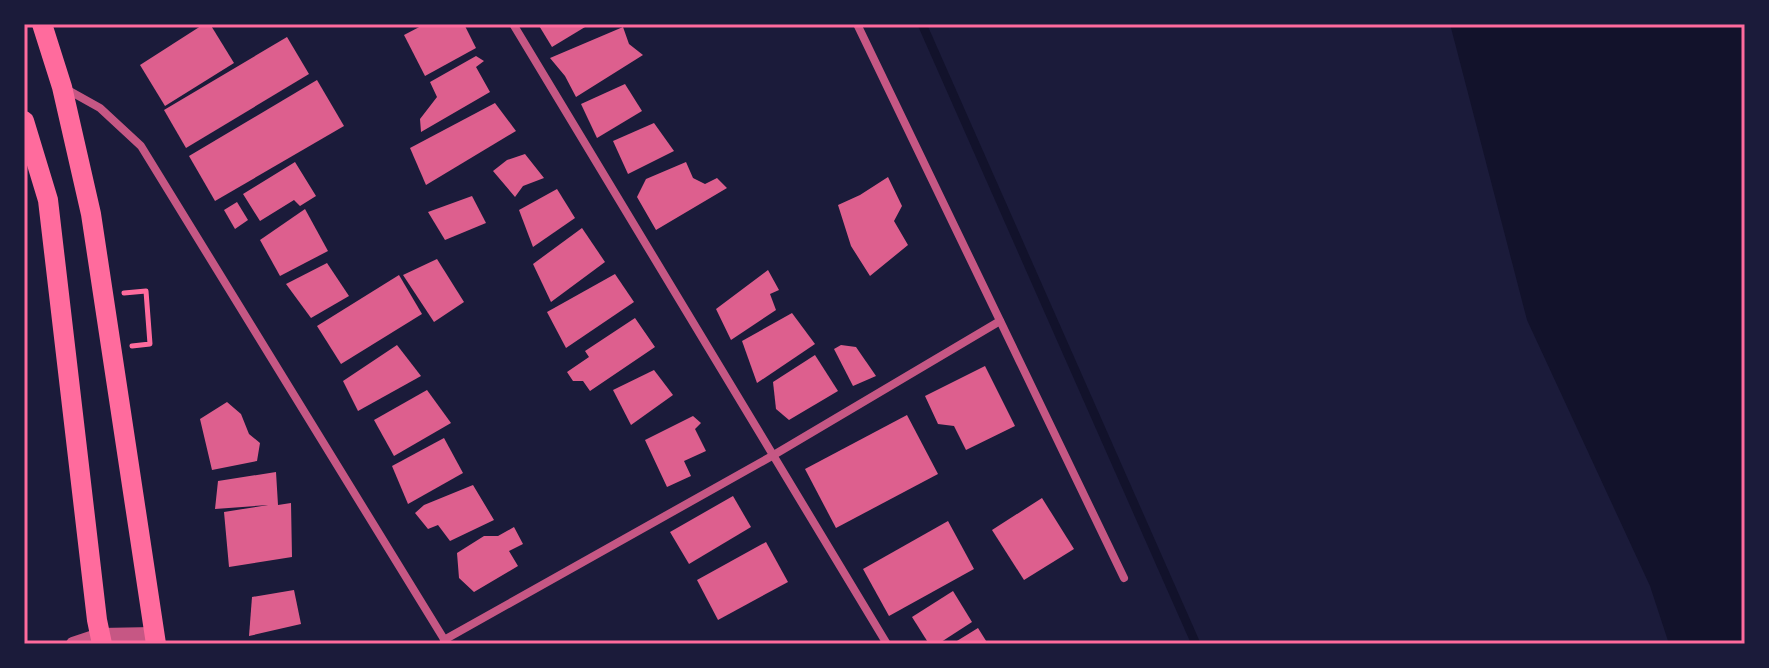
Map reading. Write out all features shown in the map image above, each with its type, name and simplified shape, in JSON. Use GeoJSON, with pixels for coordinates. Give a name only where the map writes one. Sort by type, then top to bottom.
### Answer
{"type":"FeatureCollection","features":[{"type":"Feature","properties":{"kind":"main road"},"geometry":{"type":"LineString","coordinates":[[42,24],[62,87],[91,214],[155,639]]}},
{"type":"Feature","properties":{"kind":"main road"},"geometry":{"type":"LineString","coordinates":[[24,121],[48,200],[101,640]]}},
{"type":"Feature","properties":{"kind":"street"},"geometry":{"type":"LineString","coordinates":[[513,24],[887,644]]}},
{"type":"Feature","properties":{"kind":"street"},"geometry":{"type":"LineString","coordinates":[[857,24],[1124,578]]}},
{"type":"Feature","properties":{"kind":"street"},"geometry":{"type":"LineString","coordinates":[[62,87],[100,108],[141,146],[446,642],[772,456],[1000,321]]}},
{"type":"Feature","properties":{"kind":"street"},"geometry":{"type":"LineString","coordinates":[[73,644],[155,639]]}},
{"type":"Feature","properties":{"kind":"path"},"geometry":{"type":"LineString","coordinates":[[146,291],[150,344]]}},
{"type":"Feature","properties":{"kind":"shaded area"},"geometry":{"type":"Polygon","coordinates":[[[1450,24],[1745,24],[1745,644],[1669,644],[1650,586],[1527,320],[1450,24]]]}},
{"type":"Feature","properties":{"kind":"building"},"geometry":{"type":"Polygon","coordinates":[[[204,24],[210,24],[234,63],[165,106],[140,65],[204,24]]]}},
{"type":"Feature","properties":{"kind":"building"},"geometry":{"type":"Polygon","coordinates":[[[425,24],[464,24],[476,48],[425,76],[404,35],[425,24]]]}},
{"type":"Feature","properties":{"kind":"building"},"geometry":{"type":"Polygon","coordinates":[[[538,24],[590,24],[552,47],[538,24]]]}},
{"type":"Feature","properties":{"kind":"building"},"geometry":{"type":"Polygon","coordinates":[[[623,27],[629,44],[643,55],[576,97],[565,76],[550,58],[623,27]]]}},
{"type":"Feature","properties":{"kind":"building"},"geometry":{"type":"Polygon","coordinates":[[[287,37],[309,74],[186,148],[164,110],[287,37]]]}},
{"type":"Feature","properties":{"kind":"building"},"geometry":{"type":"Polygon","coordinates":[[[476,56],[484,61],[476,67],[490,92],[421,132],[420,119],[437,97],[430,82],[476,56]]]}},
{"type":"Feature","properties":{"kind":"building"},"geometry":{"type":"Polygon","coordinates":[[[317,80],[344,126],[215,201],[189,156],[317,80]]]}},
{"type":"Feature","properties":{"kind":"building"},"geometry":{"type":"Polygon","coordinates":[[[625,84],[642,111],[597,138],[581,104],[625,84]]]}},
{"type":"Feature","properties":{"kind":"building"},"geometry":{"type":"Polygon","coordinates":[[[495,103],[516,131],[426,185],[410,148],[495,103]]]}},
{"type":"Feature","properties":{"kind":"building"},"geometry":{"type":"Polygon","coordinates":[[[654,123],[674,151],[628,174],[613,141],[654,123]]]}},
{"type":"Feature","properties":{"kind":"building"},"geometry":{"type":"Polygon","coordinates":[[[525,154],[544,178],[523,186],[515,197],[493,171],[507,160],[525,154]]]}},
{"type":"Feature","properties":{"kind":"building"},"geometry":{"type":"Polygon","coordinates":[[[295,162],[316,196],[300,206],[294,200],[260,221],[243,194],[295,162]]]}},
{"type":"Feature","properties":{"kind":"building"},"geometry":{"type":"Polygon","coordinates":[[[686,162],[693,178],[705,184],[717,178],[727,188],[656,230],[637,197],[646,179],[686,162]]]}},
{"type":"Feature","properties":{"kind":"building"},"geometry":{"type":"Polygon","coordinates":[[[888,177],[902,206],[894,221],[908,245],[870,276],[851,246],[838,205],[888,177]]]}},
{"type":"Feature","properties":{"kind":"building"},"geometry":{"type":"Polygon","coordinates":[[[557,189],[575,218],[533,247],[519,210],[557,189]]]}},
{"type":"Feature","properties":{"kind":"building"},"geometry":{"type":"Polygon","coordinates":[[[472,196],[486,223],[445,240],[428,212],[472,196]]]}},
{"type":"Feature","properties":{"kind":"building"},"geometry":{"type":"Polygon","coordinates":[[[237,202],[248,220],[235,229],[224,210],[237,202]]]}},
{"type":"Feature","properties":{"kind":"building"},"geometry":{"type":"Polygon","coordinates":[[[305,209],[328,251],[280,276],[260,240],[305,209]]]}},
{"type":"Feature","properties":{"kind":"building"},"geometry":{"type":"Polygon","coordinates":[[[582,228],[605,262],[551,302],[533,264],[582,228]]]}},
{"type":"Feature","properties":{"kind":"building"},"geometry":{"type":"Polygon","coordinates":[[[437,259],[464,302],[434,322],[403,275],[437,259]]]}},
{"type":"Feature","properties":{"kind":"building"},"geometry":{"type":"Polygon","coordinates":[[[327,263],[349,296],[311,318],[286,284],[327,263]]]}},
{"type":"Feature","properties":{"kind":"building"},"geometry":{"type":"Polygon","coordinates":[[[768,270],[779,290],[770,294],[776,310],[731,340],[716,309],[768,270]]]}},
{"type":"Feature","properties":{"kind":"building"},"geometry":{"type":"Polygon","coordinates":[[[615,274],[634,302],[566,348],[547,312],[615,274]]]}},
{"type":"Feature","properties":{"kind":"building"},"geometry":{"type":"Polygon","coordinates":[[[399,275],[422,314],[341,364],[317,326],[399,275]]]}},
{"type":"Feature","properties":{"kind":"building"},"geometry":{"type":"Polygon","coordinates":[[[792,313],[815,344],[757,383],[742,341],[792,313]]]}},
{"type":"Feature","properties":{"kind":"building"},"geometry":{"type":"Polygon","coordinates":[[[635,318],[655,347],[590,391],[583,381],[573,381],[567,372],[589,357],[585,351],[635,318]]]}},
{"type":"Feature","properties":{"kind":"building"},"geometry":{"type":"Polygon","coordinates":[[[397,345],[421,376],[358,411],[343,381],[397,345]]]}},
{"type":"Feature","properties":{"kind":"building"},"geometry":{"type":"Polygon","coordinates":[[[841,345],[856,347],[876,376],[853,386],[834,349],[841,345]]]}},
{"type":"Feature","properties":{"kind":"building"},"geometry":{"type":"Polygon","coordinates":[[[815,355],[838,391],[789,420],[776,409],[773,382],[815,355]]]}},
{"type":"Feature","properties":{"kind":"building"},"geometry":{"type":"Polygon","coordinates":[[[985,366],[1015,426],[966,450],[954,426],[938,424],[925,396],[985,366]]]}},
{"type":"Feature","properties":{"kind":"building"},"geometry":{"type":"Polygon","coordinates":[[[654,370],[673,395],[631,425],[613,390],[654,370]]]}},
{"type":"Feature","properties":{"kind":"building"},"geometry":{"type":"Polygon","coordinates":[[[427,390],[451,423],[394,456],[374,420],[427,390]]]}},
{"type":"Feature","properties":{"kind":"building"},"geometry":{"type":"Polygon","coordinates":[[[227,402],[241,414],[249,434],[260,443],[257,461],[212,470],[200,419],[227,402]]]}},
{"type":"Feature","properties":{"kind":"building"},"geometry":{"type":"Polygon","coordinates":[[[907,415],[938,474],[836,528],[805,469],[907,415]]]}},
{"type":"Feature","properties":{"kind":"building"},"geometry":{"type":"Polygon","coordinates":[[[693,416],[701,423],[695,429],[706,451],[684,461],[691,476],[667,487],[645,440],[693,416]]]}},
{"type":"Feature","properties":{"kind":"building"},"geometry":{"type":"Polygon","coordinates":[[[444,438],[463,473],[408,504],[392,466],[444,438]]]}},
{"type":"Feature","properties":{"kind":"building"},"geometry":{"type":"Polygon","coordinates":[[[276,472],[278,505],[291,503],[292,557],[229,567],[224,512],[268,505],[215,509],[218,481],[276,472]]]}},
{"type":"Feature","properties":{"kind":"building"},"geometry":{"type":"Polygon","coordinates":[[[473,485],[494,520],[450,541],[438,525],[428,529],[415,513],[424,505],[473,485]]]}},
{"type":"Feature","properties":{"kind":"building"},"geometry":{"type":"Polygon","coordinates":[[[733,496],[751,527],[689,564],[670,532],[733,496]]]}},
{"type":"Feature","properties":{"kind":"building"},"geometry":{"type":"Polygon","coordinates":[[[1042,498],[1074,549],[1024,580],[992,530],[1042,498]]]}},
{"type":"Feature","properties":{"kind":"building"},"geometry":{"type":"Polygon","coordinates":[[[948,521],[974,569],[889,616],[863,569],[948,521]]]}},
{"type":"Feature","properties":{"kind":"building"},"geometry":{"type":"Polygon","coordinates":[[[514,527],[523,544],[509,551],[518,566],[474,592],[459,578],[457,553],[484,536],[498,536],[514,527]]]}},
{"type":"Feature","properties":{"kind":"building"},"geometry":{"type":"Polygon","coordinates":[[[766,542],[788,582],[718,620],[697,580],[766,542]]]}},
{"type":"Feature","properties":{"kind":"building"},"geometry":{"type":"Polygon","coordinates":[[[294,590],[301,624],[249,636],[252,597],[294,590]]]}},
{"type":"Feature","properties":{"kind":"building"},"geometry":{"type":"Polygon","coordinates":[[[953,591],[972,622],[938,644],[929,644],[912,617],[953,591]]]}},
{"type":"Feature","properties":{"kind":"building"},"geometry":{"type":"Polygon","coordinates":[[[978,628],[988,644],[952,644],[978,628]]]}},
{"type":"Feature","properties":{"kind":"waterway"},"geometry":{"type":"LineString","coordinates":[[922,24],[1196,644]]}}]}
